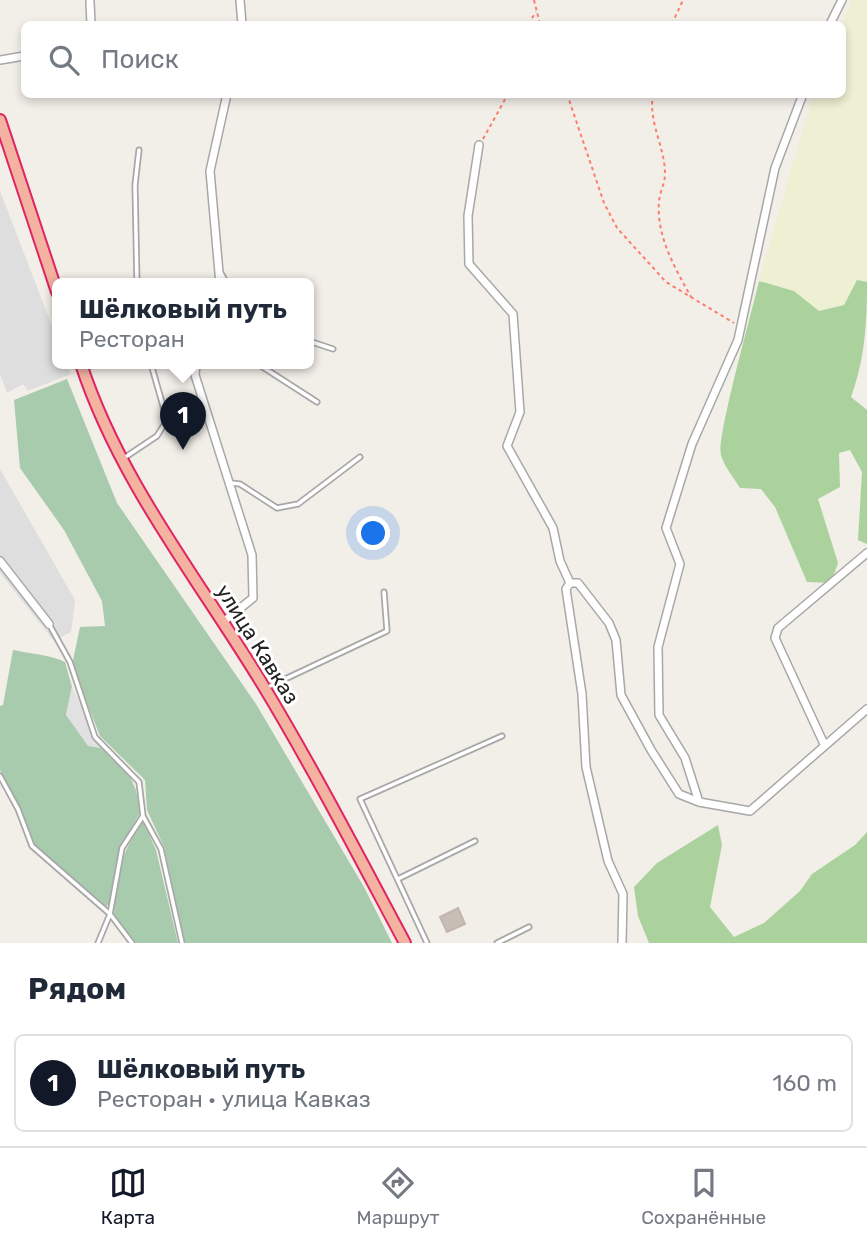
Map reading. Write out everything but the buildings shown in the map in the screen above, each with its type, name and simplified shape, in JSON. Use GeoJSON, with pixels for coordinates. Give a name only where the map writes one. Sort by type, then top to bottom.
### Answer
{"type":"FeatureCollection","features":[{"type":"Feature","properties":{"kind":"highway"},"geometry":{"type":"LineString","coordinates":[[0,120],[52,278]]}},
{"type":"Feature","properties":{"kind":"highway","name":"улица Кавказ"},"geometry":{"type":"LineString","coordinates":[[83,369],[121,460],[168,540],[265,689],[405,943]]}},
{"type":"Feature","properties":{"kind":"street"},"geometry":{"type":"LineString","coordinates":[[240,0],[242,21]]}},
{"type":"Feature","properties":{"kind":"street"},"geometry":{"type":"LineString","coordinates":[[832,21],[842,0]]}},
{"type":"Feature","properties":{"kind":"street"},"geometry":{"type":"LineString","coordinates":[[89,2],[91,21]]}},
{"type":"Feature","properties":{"kind":"street"},"geometry":{"type":"LineString","coordinates":[[0,60],[21,56]]}},
{"type":"Feature","properties":{"kind":"street"},"geometry":{"type":"LineString","coordinates":[[219,278],[210,171],[226,98]]}},
{"type":"Feature","properties":{"kind":"street"},"geometry":{"type":"LineString","coordinates":[[699,803],[685,758],[659,715],[658,647],[681,564],[666,528],[692,444],[741,327],[775,168],[801,98]]}},
{"type":"Feature","properties":{"kind":"street"},"geometry":{"type":"LineString","coordinates":[[479,145],[468,216],[469,264],[513,313],[520,412],[508,446],[553,528],[560,561],[570,583]]}},
{"type":"Feature","properties":{"kind":"street"},"geometry":{"type":"LineString","coordinates":[[196,369],[195,375],[252,555],[253,598],[223,622]]}},
{"type":"Feature","properties":{"kind":"street"},"geometry":{"type":"LineString","coordinates":[[824,744],[775,638],[778,628],[867,553]]}},
{"type":"Feature","properties":{"kind":"street"},"geometry":{"type":"LineString","coordinates":[[0,561],[49,624]]}},
{"type":"Feature","properties":{"kind":"street"},"geometry":{"type":"LineString","coordinates":[[570,583],[578,583],[609,624],[616,640],[621,695],[650,750],[679,794],[699,803],[750,811],[867,709]]}},
{"type":"Feature","properties":{"kind":"street"},"geometry":{"type":"LineString","coordinates":[[570,583],[566,589],[582,694],[586,766],[608,861],[623,894],[622,943]]}},
{"type":"Feature","properties":{"kind":"lane"},"geometry":{"type":"LineString","coordinates":[[137,278],[135,186],[139,150]]}},
{"type":"Feature","properties":{"kind":"lane"},"geometry":{"type":"LineString","coordinates":[[218,268],[224,278]]}},
{"type":"Feature","properties":{"kind":"lane"},"geometry":{"type":"LineString","coordinates":[[314,343],[333,349]]}},
{"type":"Feature","properties":{"kind":"lane"},"geometry":{"type":"LineString","coordinates":[[121,460],[157,436],[167,420],[152,369]]}},
{"type":"Feature","properties":{"kind":"lane"},"geometry":{"type":"LineString","coordinates":[[266,369],[317,402]]}},
{"type":"Feature","properties":{"kind":"lane"},"geometry":{"type":"LineString","coordinates":[[229,483],[240,484],[277,508],[298,504],[360,457]]}},
{"type":"Feature","properties":{"kind":"lane"},"geometry":{"type":"LineString","coordinates":[[265,689],[387,631],[384,592]]}},
{"type":"Feature","properties":{"kind":"lane"},"geometry":{"type":"LineString","coordinates":[[49,624],[69,662],[95,737],[139,782],[143,816],[161,849],[182,943]]}},
{"type":"Feature","properties":{"kind":"lane"},"geometry":{"type":"LineString","coordinates":[[427,943],[360,799],[502,736]]}},
{"type":"Feature","properties":{"kind":"lane"},"geometry":{"type":"LineString","coordinates":[[0,776],[18,809],[32,846],[110,914],[132,943]]}},
{"type":"Feature","properties":{"kind":"lane"},"geometry":{"type":"LineString","coordinates":[[98,943],[110,914],[122,848],[143,816]]}},
{"type":"Feature","properties":{"kind":"lane"},"geometry":{"type":"LineString","coordinates":[[398,879],[475,841]]}},
{"type":"Feature","properties":{"kind":"lane"},"geometry":{"type":"LineString","coordinates":[[497,943],[528,927]]}},
{"type":"Feature","properties":{"kind":"path"},"geometry":{"type":"LineString","coordinates":[[534,0],[539,21]]}},
{"type":"Feature","properties":{"kind":"path"},"geometry":{"type":"LineString","coordinates":[[674,21],[684,0]]}},
{"type":"Feature","properties":{"kind":"path"},"geometry":{"type":"LineString","coordinates":[[530,21],[537,11]]}},
{"type":"Feature","properties":{"kind":"path"},"geometry":{"type":"LineString","coordinates":[[479,145],[506,98]]}},
{"type":"Feature","properties":{"kind":"path"},"geometry":{"type":"LineString","coordinates":[[569,98],[588,149],[604,203],[617,228],[666,282],[741,327]]}},
{"type":"Feature","properties":{"kind":"path"},"geometry":{"type":"LineString","coordinates":[[653,98],[652,111],[665,175],[659,201],[661,228],[669,258],[691,298]]}},
{"type":"Feature","properties":{"kind":"shaded area"},"geometry":{"type":"Polygon","coordinates":[[[0,191],[52,326],[52,369],[69,369],[71,374],[28,391],[23,384],[7,393],[0,374],[0,191]]]}},
{"type":"Feature","properties":{"kind":"shaded area"},"geometry":{"type":"Polygon","coordinates":[[[0,469],[75,600],[71,632],[54,641],[0,573],[0,469]]]}},
{"type":"Feature","properties":{"kind":"shaded area"},"geometry":{"type":"Polygon","coordinates":[[[72,687],[101,748],[88,746],[66,715],[72,687]]]}},
{"type":"Feature","properties":{"kind":"green space"},"geometry":{"type":"Polygon","coordinates":[[[852,0],[867,0],[867,282],[857,280],[845,305],[819,311],[794,291],[759,281],[812,98],[846,98],[846,21],[843,21],[852,0]]]}},
{"type":"Feature","properties":{"kind":"green space"},"geometry":{"type":"Polygon","coordinates":[[[857,280],[867,282],[866,312],[862,355],[851,397],[867,410],[867,544],[858,540],[862,472],[850,450],[839,453],[840,487],[818,499],[838,563],[831,583],[807,582],[775,507],[761,489],[740,488],[724,463],[721,444],[724,425],[759,281],[794,291],[819,311],[844,305],[857,280]]]}},
{"type":"Feature","properties":{"kind":"green space"},"geometry":{"type":"Polygon","coordinates":[[[67,379],[117,503],[256,704],[364,887],[392,943],[185,943],[164,847],[147,810],[145,780],[100,736],[72,665],[80,627],[105,626],[102,601],[64,530],[20,468],[14,400],[67,379]]]}},
{"type":"Feature","properties":{"kind":"green space"},"geometry":{"type":"Polygon","coordinates":[[[13,650],[65,662],[72,687],[66,715],[91,745],[101,748],[130,777],[136,790],[140,813],[120,847],[109,904],[106,906],[32,843],[20,808],[0,770],[0,706],[3,705],[13,650]]]}},
{"type":"Feature","properties":{"kind":"green space"},"geometry":{"type":"Polygon","coordinates":[[[143,821],[156,850],[178,943],[134,943],[114,915],[116,887],[124,855],[143,821]]]}},
{"type":"Feature","properties":{"kind":"green space"},"geometry":{"type":"Polygon","coordinates":[[[718,825],[722,845],[710,907],[734,937],[764,923],[800,891],[812,874],[855,845],[867,832],[867,943],[649,943],[638,916],[634,887],[657,863],[718,825]]]}},
{"type":"Feature","properties":{"kind":"place","name":"Шёлковый путь"},"geometry":{"type":"Point","coordinates":[183,450]}}]}
